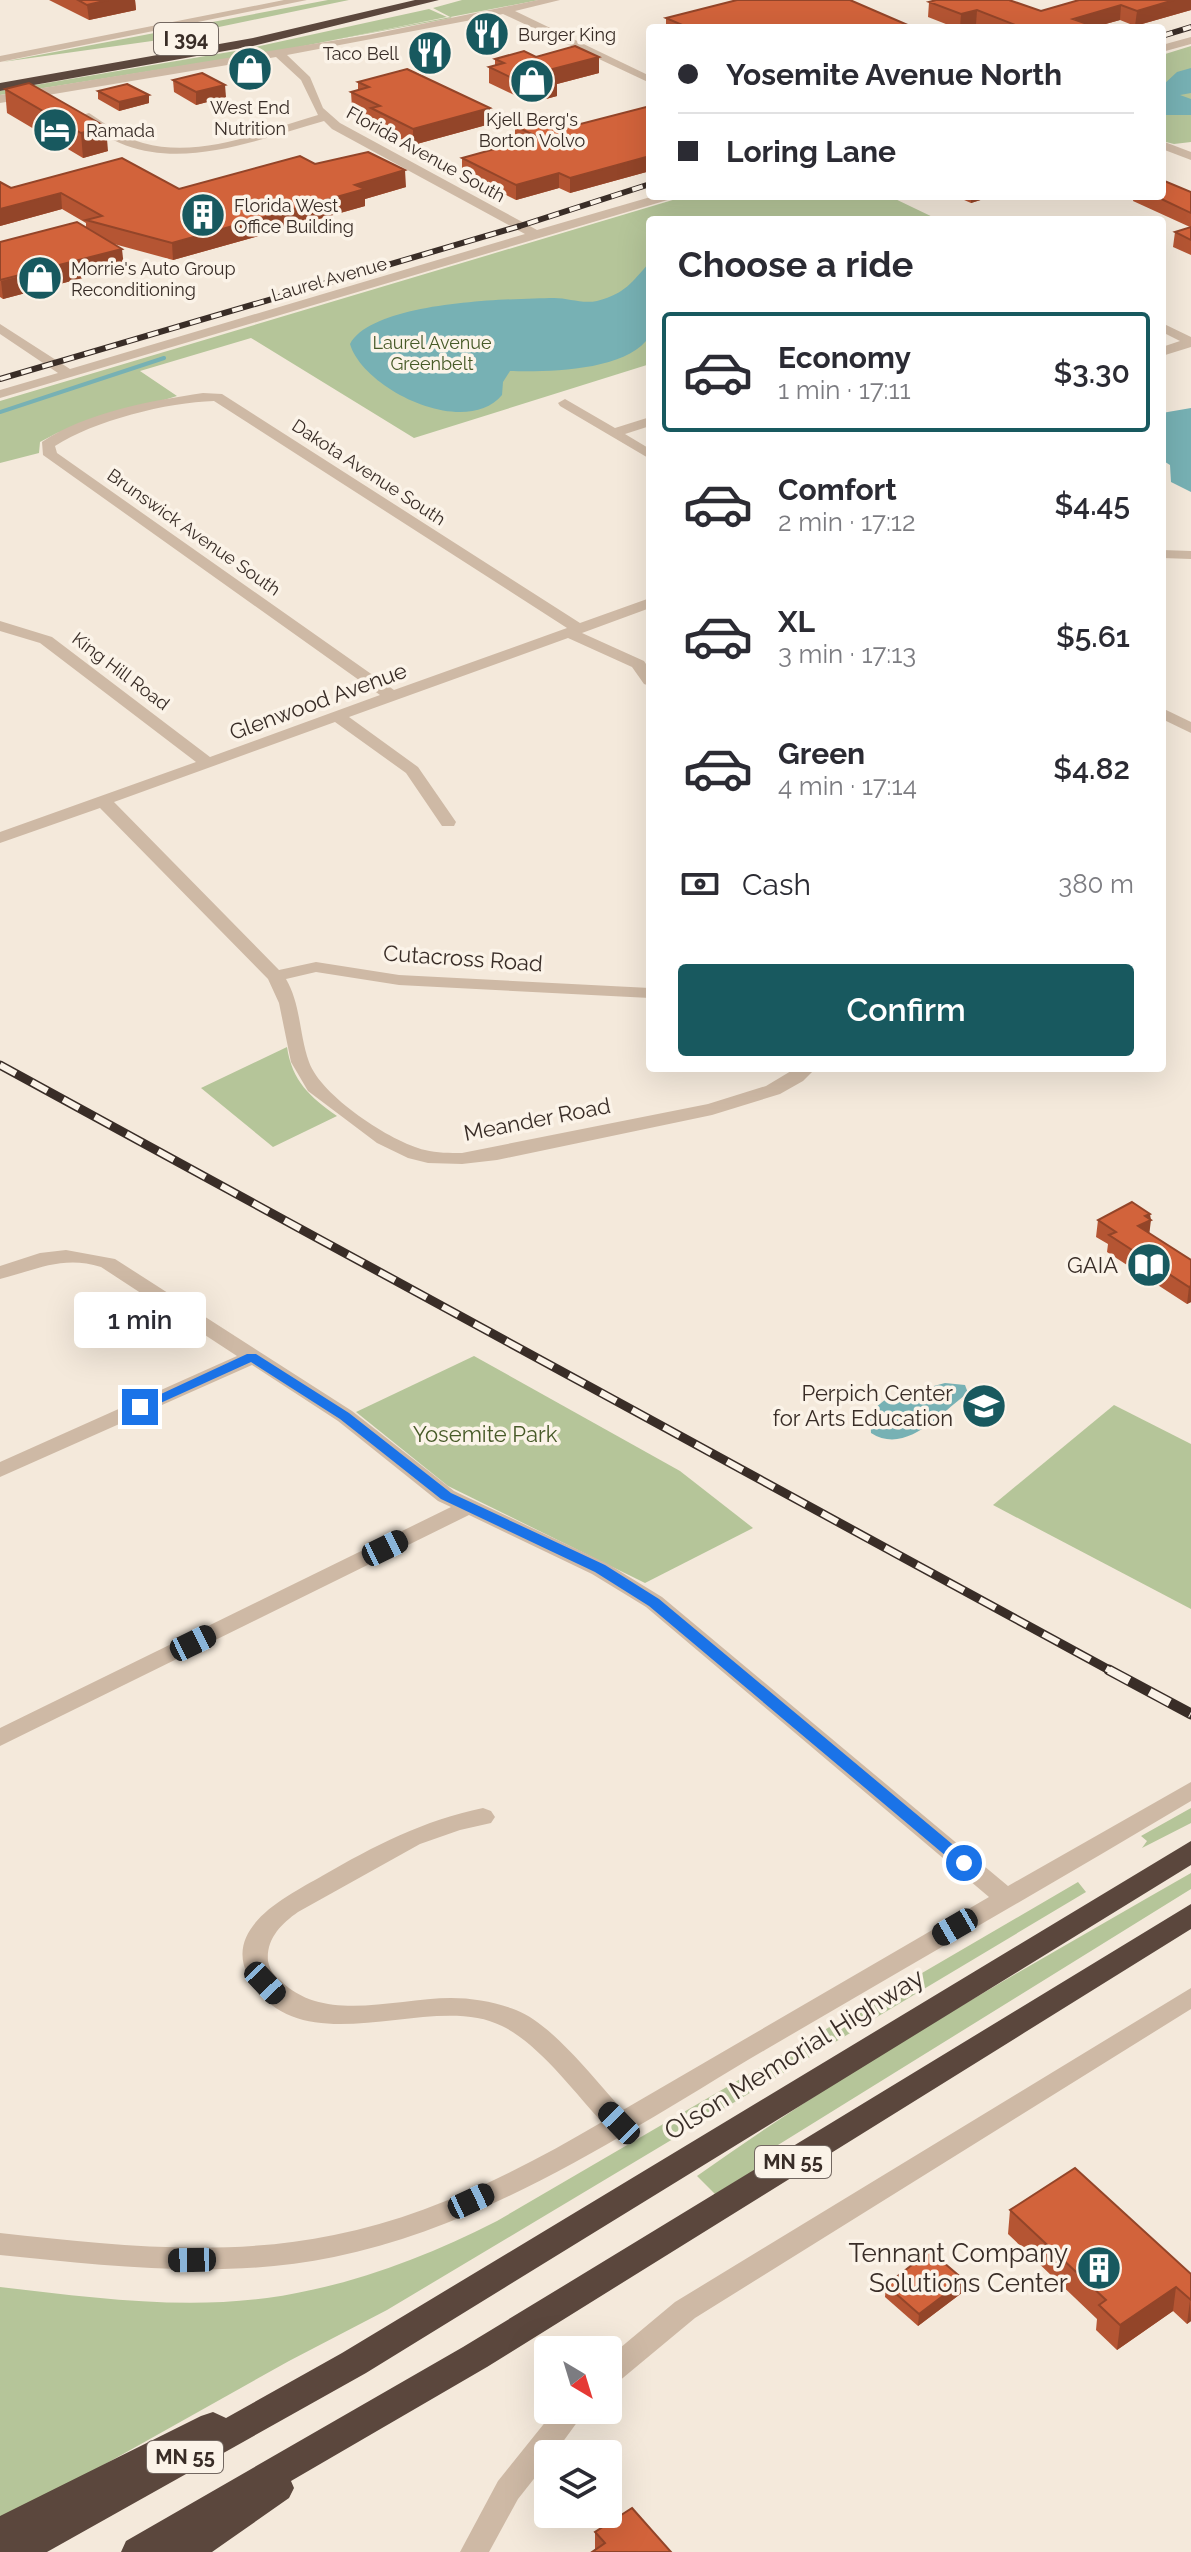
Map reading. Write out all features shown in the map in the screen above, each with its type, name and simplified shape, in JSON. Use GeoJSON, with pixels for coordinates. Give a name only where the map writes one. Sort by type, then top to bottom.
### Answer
{"type":"FeatureCollection","features":[{"type":"Feature","properties":{"kind":"highway","name":"I 394"},"geometry":{"type":"LineString","coordinates":[[0,70],[204,36],[371,0]]}},
{"type":"Feature","properties":{"kind":"highway","name":"I 394"},"geometry":{"type":"LineString","coordinates":[[0,85],[253,42],[432,1]]}},
{"type":"Feature","properties":{"kind":"highway","name":"Olson Memorial Highway"},"geometry":{"type":"LineString","coordinates":[[16,2552],[354,2363],[1191,1851]]}},
{"type":"Feature","properties":{"kind":"highway","name":"MN 55"},"geometry":{"type":"LineString","coordinates":[[138,2552],[393,2406],[1191,1915]]}},
{"type":"Feature","properties":{"kind":"highway"},"geometry":{"type":"LineString","coordinates":[[0,2533],[151,2454],[354,2363]]}},
{"type":"Feature","properties":{"kind":"highway"},"geometry":{"type":"LineString","coordinates":[[184,2552],[393,2406]]}},
{"type":"Feature","properties":{"kind":"street"},"geometry":{"type":"LineString","coordinates":[[0,59],[301,0]]}},
{"type":"Feature","properties":{"kind":"street"},"geometry":{"type":"LineString","coordinates":[[0,99],[280,54],[554,0]]}},
{"type":"Feature","properties":{"kind":"street"},"geometry":{"type":"LineString","coordinates":[[506,11],[646,78]]}},
{"type":"Feature","properties":{"kind":"street"},"geometry":{"type":"LineString","coordinates":[[1166,48],[1191,40]]}},
{"type":"Feature","properties":{"kind":"street","name":"Florida Avenue South"},"geometry":{"type":"LineString","coordinates":[[280,54],[306,79],[314,101],[325,117],[341,130],[538,236]]}},
{"type":"Feature","properties":{"kind":"street"},"geometry":{"type":"LineString","coordinates":[[49,92],[132,143],[170,150],[209,147],[325,117]]}},
{"type":"Feature","properties":{"kind":"street"},"geometry":{"type":"LineString","coordinates":[[1168,147],[1191,146]]}},
{"type":"Feature","properties":{"kind":"street"},"geometry":{"type":"LineString","coordinates":[[1168,147],[1191,156]]}},
{"type":"Feature","properties":{"kind":"street","name":"Laurel Avenue"},"geometry":{"type":"LineString","coordinates":[[0,394],[654,200]]}},
{"type":"Feature","properties":{"kind":"street"},"geometry":{"type":"LineString","coordinates":[[0,328],[69,374]]}},
{"type":"Feature","properties":{"kind":"street"},"geometry":{"type":"LineString","coordinates":[[1166,329],[1191,342]]}},
{"type":"Feature","properties":{"kind":"street"},"geometry":{"type":"LineString","coordinates":[[1166,351],[1191,342]]}},
{"type":"Feature","properties":{"kind":"street","name":"Dakota Avenue South"},"geometry":{"type":"LineString","coordinates":[[126,415],[196,396],[226,400],[575,631],[638,664],[646,675]]}},
{"type":"Feature","properties":{"kind":"street"},"geometry":{"type":"LineString","coordinates":[[565,403],[646,453]]}},
{"type":"Feature","properties":{"kind":"street","name":"Brunswick Avenue South"},"geometry":{"type":"LineString","coordinates":[[126,415],[58,437],[49,442],[47,451],[393,697]]}},
{"type":"Feature","properties":{"kind":"street"},"geometry":{"type":"LineString","coordinates":[[613,433],[646,422]]}},
{"type":"Feature","properties":{"kind":"street"},"geometry":{"type":"LineString","coordinates":[[1166,554],[1191,555]]}},
{"type":"Feature","properties":{"kind":"street","name":"Glenwood Avenue"},"geometry":{"type":"LineString","coordinates":[[0,838],[646,604]]}},
{"type":"Feature","properties":{"kind":"street","name":"King Hill Road"},"geometry":{"type":"LineString","coordinates":[[0,626],[46,640],[209,764]]}},
{"type":"Feature","properties":{"kind":"street"},"geometry":{"type":"LineString","coordinates":[[1166,715],[1191,728]]}},
{"type":"Feature","properties":{"kind":"street"},"geometry":{"type":"LineString","coordinates":[[338,717],[412,770],[448,822]]}},
{"type":"Feature","properties":{"kind":"street","name":"Meander Road"},"geometry":{"type":"LineString","coordinates":[[104,802],[275,976],[288,996],[301,1066],[309,1081],[336,1104],[403,1150],[426,1157],[467,1158],[693,1114],[772,1090],[801,1072]]}},
{"type":"Feature","properties":{"kind":"street","name":"Cutacross Road"},"geometry":{"type":"LineString","coordinates":[[275,976],[316,967],[399,980],[646,993]]}},
{"type":"Feature","properties":{"kind":"street"},"geometry":{"type":"LineString","coordinates":[[0,1273],[39,1258],[77,1255],[118,1269],[345,1416],[426,1483],[468,1507],[600,1569],[654,1602],[1006,1898]]}},
{"type":"Feature","properties":{"kind":"street"},"geometry":{"type":"LineString","coordinates":[[0,1470],[252,1357]]}},
{"type":"Feature","properties":{"kind":"street"},"geometry":{"type":"LineString","coordinates":[[0,1738],[468,1507]]}},
{"type":"Feature","properties":{"kind":"street"},"geometry":{"type":"LineString","coordinates":[[0,2244],[164,2260],[282,2254],[336,2245],[448,2213],[619,2123],[1184,1794]]}},
{"type":"Feature","properties":{"kind":"street"},"geometry":{"type":"LineString","coordinates":[[483,1817],[433,1828],[280,1911],[259,1936],[255,1961],[258,1972],[287,2003],[317,2012],[461,2008],[511,2019],[619,2123]]}},
{"type":"Feature","properties":{"kind":"street"},"geometry":{"type":"LineString","coordinates":[[622,2360],[685,2310],[1191,1997]]}},
{"type":"Feature","properties":{"kind":"street"},"geometry":{"type":"LineString","coordinates":[[474,2552],[508,2490],[561,2424]]}},
{"type":"Feature","properties":{"kind":"green space"},"geometry":{"type":"Polygon","coordinates":[[[328,0],[349,0],[152,41],[2,62],[328,0]]]}},
{"type":"Feature","properties":{"kind":"green space"},"geometry":{"type":"Polygon","coordinates":[[[462,0],[539,0],[450,17],[433,8],[462,0]]]}},
{"type":"Feature","properties":{"kind":"green space"},"geometry":{"type":"Polygon","coordinates":[[[429,9],[447,17],[289,49],[0,95],[0,91],[241,50],[429,9]]]}},
{"type":"Feature","properties":{"kind":"green space"},"geometry":{"type":"Polygon","coordinates":[[[450,17],[452,18],[311,44],[450,17]]]}},
{"type":"Feature","properties":{"kind":"green space"},"geometry":{"type":"Polygon","coordinates":[[[1191,46],[1191,142],[1166,142],[1166,54],[1191,46]]]}},
{"type":"Feature","properties":{"kind":"green space","name":"Laurel Avenue Greenbelt"},"geometry":{"type":"Polygon","coordinates":[[[673,200],[897,200],[931,216],[646,216],[646,365],[414,438],[251,338],[140,371],[177,396],[57,433],[40,442],[39,453],[0,463],[0,401],[673,200]]]}},
{"type":"Feature","properties":{"kind":"green space"},"geometry":{"type":"Polygon","coordinates":[[[287,1047],[298,1079],[318,1102],[337,1116],[273,1147],[201,1088],[287,1047]]]}},
{"type":"Feature","properties":{"kind":"green space","name":"Yosemite Park"},"geometry":{"type":"Polygon","coordinates":[[[474,1356],[680,1471],[753,1528],[645,1583],[448,1486],[356,1412],[474,1356]]]}},
{"type":"Feature","properties":{"kind":"green space"},"geometry":{"type":"Polygon","coordinates":[[[1114,1405],[1191,1444],[1191,1609],[993,1505],[1114,1405]]]}},
{"type":"Feature","properties":{"kind":"green space"},"geometry":{"type":"Polygon","coordinates":[[[1191,1808],[1191,1823],[1142,1848],[1147,1841],[1141,1836],[1191,1808]]]}},
{"type":"Feature","properties":{"kind":"green space"},"geometry":{"type":"Polygon","coordinates":[[[1191,1873],[1191,1889],[778,2145],[785,2152],[715,2194],[697,2176],[878,2056],[1191,1873]]]}},
{"type":"Feature","properties":{"kind":"green space"},"geometry":{"type":"Polygon","coordinates":[[[1078,1882],[1086,1892],[387,2310],[289,2361],[0,2523],[0,2287],[133,2301],[234,2301],[327,2287],[414,2259],[497,2221],[1078,1882]]]}},
{"type":"Feature","properties":{"kind":"water"},"geometry":{"type":"Polygon","coordinates":[[[1191,68],[1191,93],[1180,95],[1191,99],[1191,115],[1166,115],[1166,82],[1177,72],[1191,68]]]}},
{"type":"Feature","properties":{"kind":"water"},"geometry":{"type":"Polygon","coordinates":[[[646,266],[646,341],[634,351],[602,364],[582,368],[510,371],[503,382],[502,395],[485,407],[464,412],[441,410],[394,392],[359,361],[350,344],[364,330],[413,311],[444,305],[533,298],[597,301],[622,291],[646,266]]]}},
{"type":"Feature","properties":{"kind":"water"},"geometry":{"type":"Polygon","coordinates":[[[1191,408],[1191,492],[1171,482],[1170,465],[1166,462],[1166,412],[1191,408]]]}},
{"type":"Feature","properties":{"kind":"water"},"geometry":{"type":"Polygon","coordinates":[[[945,1383],[965,1385],[968,1393],[911,1435],[884,1439],[871,1433],[870,1412],[886,1399],[945,1383]]]}},
{"type":"Feature","properties":{"kind":"building"},"geometry":{"type":"Polygon","coordinates":[[[78,0],[108,0],[87,5],[78,0]]]}},
{"type":"Feature","properties":{"kind":"building"},"geometry":{"type":"Polygon","coordinates":[[[737,0],[850,0],[905,24],[680,24],[666,18],[737,0]]]}},
{"type":"Feature","properties":{"kind":"building"},"geometry":{"type":"Polygon","coordinates":[[[1009,0],[1041,11],[1079,0],[1174,0],[1137,11],[1121,5],[1073,19],[1087,24],[1013,24],[977,10],[961,14],[929,2],[1009,0]]]}},
{"type":"Feature","properties":{"kind":"building"},"geometry":{"type":"Polygon","coordinates":[[[575,46],[599,57],[541,72],[557,80],[531,87],[489,67],[504,63],[495,59],[524,51],[536,57],[575,46]]]}},
{"type":"Feature","properties":{"kind":"building"},"geometry":{"type":"Polygon","coordinates":[[[407,69],[490,108],[413,129],[371,108],[380,106],[351,92],[369,87],[358,82],[407,69]]]}},
{"type":"Feature","properties":{"kind":"building"},"geometry":{"type":"Polygon","coordinates":[[[202,73],[225,85],[196,92],[173,80],[202,73]]]}},
{"type":"Feature","properties":{"kind":"building"},"geometry":{"type":"Polygon","coordinates":[[[29,83],[106,127],[81,133],[5,89],[29,83]]]}},
{"type":"Feature","properties":{"kind":"building"},"geometry":{"type":"Polygon","coordinates":[[[127,84],[149,95],[119,102],[98,91],[127,84]]]}},
{"type":"Feature","properties":{"kind":"building"},"geometry":{"type":"Polygon","coordinates":[[[646,107],[646,157],[570,178],[559,173],[516,185],[462,158],[538,137],[515,126],[544,118],[565,128],[646,107]]]}},
{"type":"Feature","properties":{"kind":"building"},"geometry":{"type":"Polygon","coordinates":[[[368,152],[405,170],[355,185],[365,189],[172,243],[86,220],[102,216],[61,193],[0,209],[0,182],[11,188],[122,158],[179,189],[300,156],[315,164],[368,152]]]}},
{"type":"Feature","properties":{"kind":"building"},"geometry":{"type":"Polygon","coordinates":[[[1166,182],[1191,192],[1191,213],[1163,200],[1166,200],[1166,182]]]}},
{"type":"Feature","properties":{"kind":"building"},"geometry":{"type":"Polygon","coordinates":[[[77,222],[122,249],[0,280],[0,242],[77,222]]]}},
{"type":"Feature","properties":{"kind":"building"},"geometry":{"type":"Polygon","coordinates":[[[1191,227],[1191,240],[1175,232],[1191,227]]]}},
{"type":"Feature","properties":{"kind":"building"},"geometry":{"type":"Polygon","coordinates":[[[1132,1202],[1150,1214],[1145,1216],[1151,1220],[1138,1226],[1191,1260],[1191,1286],[1109,1235],[1116,1232],[1098,1220],[1132,1202]]]}},
{"type":"Feature","properties":{"kind":"building","name":"Tennant Company Solutions Center"},"geometry":{"type":"Polygon","coordinates":[[[1075,2168],[1191,2274],[1191,2300],[1176,2287],[1120,2325],[1099,2305],[1106,2300],[1010,2210],[1075,2168]]]}},
{"type":"Feature","properties":{"kind":"building"},"geometry":{"type":"Polygon","coordinates":[[[930,2251],[964,2280],[919,2314],[886,2285],[930,2251]]]}},
{"type":"Feature","properties":{"kind":"building"},"geometry":{"type":"Polygon","coordinates":[[[632,2508],[671,2552],[592,2552],[605,2543],[595,2532],[601,2528],[622,2528],[622,2514],[632,2508]]]}},
{"type":"Feature","properties":{"kind":"waterway"},"geometry":{"type":"LineString","coordinates":[[0,412],[164,358]]}},
{"type":"Feature","properties":{"kind":"railway"},"geometry":{"type":"LineString","coordinates":[[1166,35],[1191,27]]}},
{"type":"Feature","properties":{"kind":"railway"},"geometry":{"type":"LineString","coordinates":[[0,379],[520,226],[646,185]]}},
{"type":"Feature","properties":{"kind":"railway"},"geometry":{"type":"LineString","coordinates":[[0,1065],[1113,1672]]}},
{"type":"Feature","properties":{"kind":"railway"},"geometry":{"type":"LineString","coordinates":[[1109,1670],[1191,1714]]}},
{"type":"Feature","properties":{"kind":"place","name":"Burger King"},"geometry":{"type":"Point","coordinates":[487,34]}},
{"type":"Feature","properties":{"kind":"place","name":"Taco Bell"},"geometry":{"type":"Point","coordinates":[430,53]}},
{"type":"Feature","properties":{"kind":"place","name":"West End Nutrition"},"geometry":{"type":"Point","coordinates":[250,69]}},
{"type":"Feature","properties":{"kind":"place","name":"Kjell Berg's Borton Volvo"},"geometry":{"type":"Point","coordinates":[532,81]}},
{"type":"Feature","properties":{"kind":"place","name":"Ramada"},"geometry":{"type":"Point","coordinates":[55,130]}},
{"type":"Feature","properties":{"kind":"place","name":"Florida West Office Building"},"geometry":{"type":"Point","coordinates":[203,215]}},
{"type":"Feature","properties":{"kind":"place","name":"Morrie's Auto Group Reconditioning"},"geometry":{"type":"Point","coordinates":[40,278]}},
{"type":"Feature","properties":{"kind":"place","name":"GAIA"},"geometry":{"type":"Point","coordinates":[1149,1265]}},
{"type":"Feature","properties":{"kind":"place","name":"Perpich Center for Arts Education"},"geometry":{"type":"Point","coordinates":[984,1406]}},
{"type":"Feature","properties":{"kind":"place","name":"Tennant Company Solutions Center"},"geometry":{"type":"Point","coordinates":[1099,2268]}},
{"type":"Feature","properties":{"kind":"route"},"geometry":{"type":"LineString","coordinates":[[140,1407],[252,1357],[345,1416],[412,1473],[446,1496],[600,1569],[654,1602],[964,1863]]}}]}
